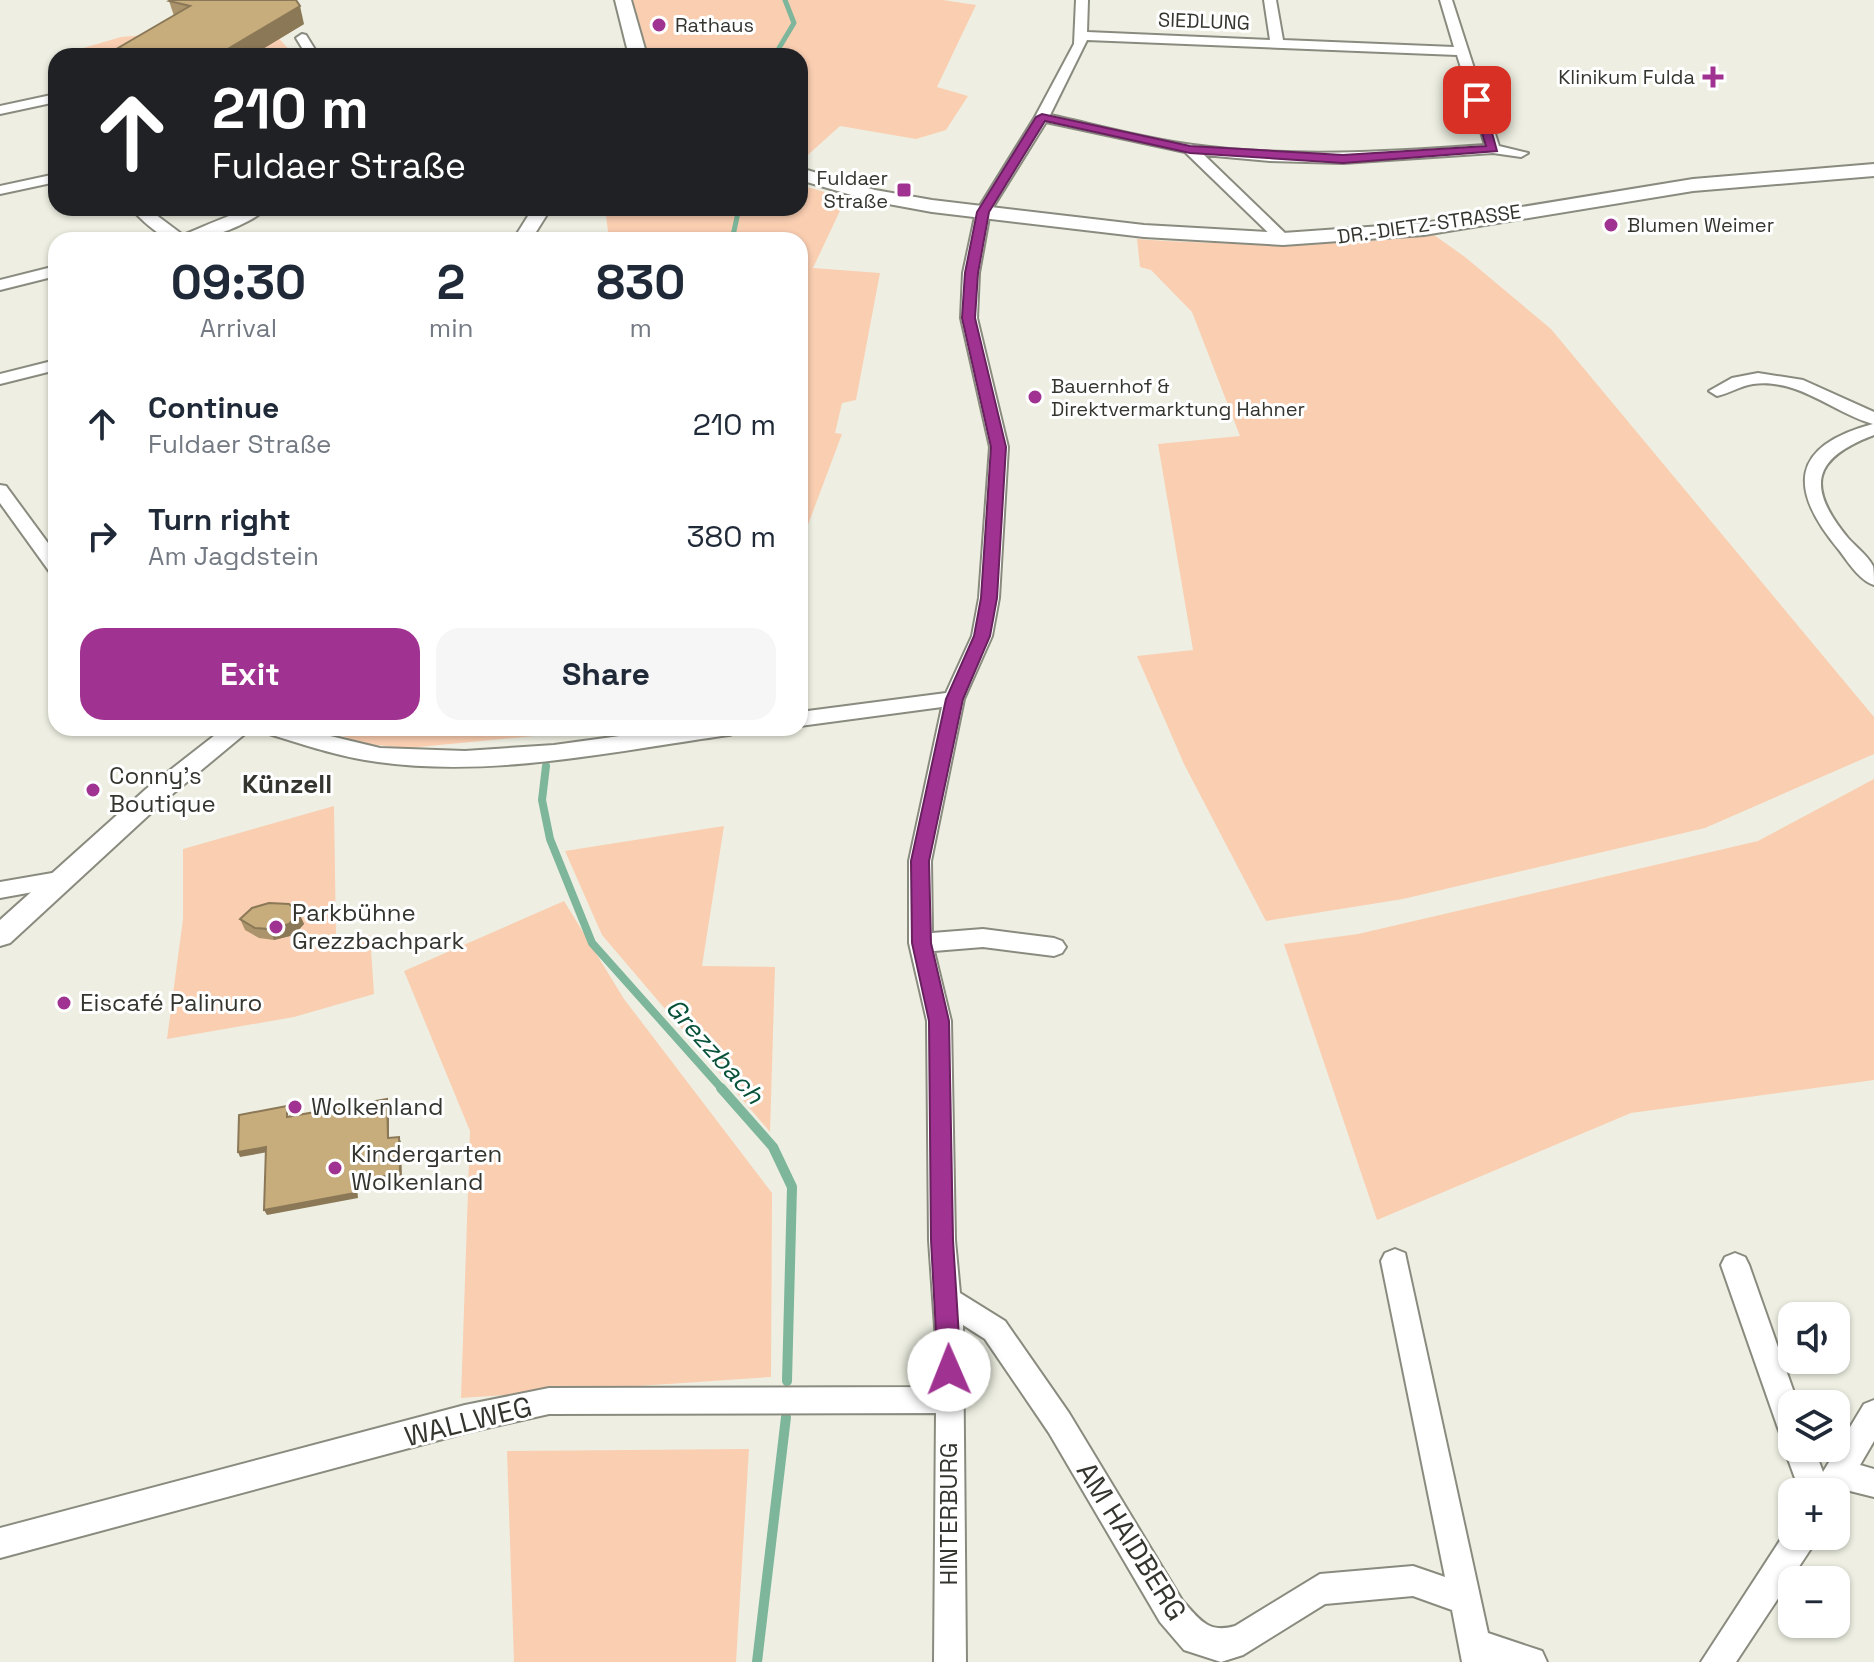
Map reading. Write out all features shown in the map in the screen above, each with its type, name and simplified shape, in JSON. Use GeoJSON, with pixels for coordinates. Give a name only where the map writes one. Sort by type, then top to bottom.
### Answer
{"type":"FeatureCollection","features":[{"type":"Feature","properties":{"kind":"main road"},"geometry":{"type":"LineString","coordinates":[[623,0],[636,48]]}},
{"type":"Feature","properties":{"kind":"main road","name":"DR.-DIETZ-STRASSE"},"geometry":{"type":"LineString","coordinates":[[808,176],[872,195],[983,212],[1208,236],[1283,239],[1424,229],[1693,185],[1874,170]]}},
{"type":"Feature","properties":{"kind":"street"},"geometry":{"type":"LineString","coordinates":[[808,718],[954,699],[982,636],[989,598],[999,447],[969,318],[971,273],[983,212],[1042,117],[1082,36],[1082,0]]}},
{"type":"Feature","properties":{"kind":"street","name":"SIEDLUNG"},"geometry":{"type":"LineString","coordinates":[[1270,0],[1277,44]]}},
{"type":"Feature","properties":{"kind":"street"},"geometry":{"type":"LineString","coordinates":[[1446,0],[1493,149]]}},
{"type":"Feature","properties":{"kind":"street","name":"SIEDLUNG"},"geometry":{"type":"LineString","coordinates":[[1082,36],[1462,51]]}},
{"type":"Feature","properties":{"kind":"street"},"geometry":{"type":"LineString","coordinates":[[302,38],[308,48]]}},
{"type":"Feature","properties":{"kind":"street"},"geometry":{"type":"LineString","coordinates":[[0,110],[48,100]]}},
{"type":"Feature","properties":{"kind":"street"},"geometry":{"type":"LineString","coordinates":[[1042,117],[1190,149],[1343,159],[1493,149],[1521,153]]}},
{"type":"Feature","properties":{"kind":"street"},"geometry":{"type":"LineString","coordinates":[[1190,149],[1283,239]]}},
{"type":"Feature","properties":{"kind":"street"},"geometry":{"type":"LineString","coordinates":[[0,190],[48,180]]}},
{"type":"Feature","properties":{"kind":"street"},"geometry":{"type":"LineString","coordinates":[[149,216],[170,232]]}},
{"type":"Feature","properties":{"kind":"street"},"geometry":{"type":"LineString","coordinates":[[204,232],[247,216]]}},
{"type":"Feature","properties":{"kind":"street"},"geometry":{"type":"LineString","coordinates":[[0,285],[48,273]]}},
{"type":"Feature","properties":{"kind":"street"},"geometry":{"type":"LineString","coordinates":[[0,379],[48,367]]}},
{"type":"Feature","properties":{"kind":"street"},"geometry":{"type":"LineString","coordinates":[[1717,391],[1736,380],[1754,376],[1778,378],[1802,384],[1874,419]]}},
{"type":"Feature","properties":{"kind":"street"},"geometry":{"type":"LineString","coordinates":[[1874,429],[1847,438],[1830,449],[1817,463],[1812,480],[1815,501],[1830,530],[1874,579]]}},
{"type":"Feature","properties":{"kind":"street"},"geometry":{"type":"LineString","coordinates":[[0,490],[48,556]]}},
{"type":"Feature","properties":{"kind":"street","name":"HINTERBURG"},"geometry":{"type":"LineString","coordinates":[[950,1662],[949,1400],[942,1240],[939,1021],[921,943],[920,861],[954,699]]}},
{"type":"Feature","properties":{"kind":"street"},"geometry":{"type":"LineString","coordinates":[[0,936],[155,795],[230,736]]}},
{"type":"Feature","properties":{"kind":"street"},"geometry":{"type":"LineString","coordinates":[[300,736],[336,747],[382,755],[442,758],[522,754],[665,736]]}},
{"type":"Feature","properties":{"kind":"street"},"geometry":{"type":"LineString","coordinates":[[0,890],[58,880]]}},
{"type":"Feature","properties":{"kind":"street"},"geometry":{"type":"LineString","coordinates":[[921,943],[983,938],[1054,947]]}},
{"type":"Feature","properties":{"kind":"street"},"geometry":{"type":"LineString","coordinates":[[1395,1261],[1476,1654],[1531,1662]]}},
{"type":"Feature","properties":{"kind":"street"},"geometry":{"type":"LineString","coordinates":[[1735,1265],[1779,1390]]}},
{"type":"Feature","properties":{"kind":"street","name":"AM HAIDBERG"},"geometry":{"type":"LineString","coordinates":[[947,1300],[995,1330],[1059,1423],[1171,1611],[1195,1639],[1221,1646],[1243,1639],[1320,1589],[1413,1581],[1463,1599]]}},
{"type":"Feature","properties":{"kind":"street","name":"WALLWEG"},"geometry":{"type":"LineString","coordinates":[[0,1543],[465,1419],[549,1401],[949,1400]]}},
{"type":"Feature","properties":{"kind":"street"},"geometry":{"type":"LineString","coordinates":[[1834,1478],[1874,1414]]}},
{"type":"Feature","properties":{"kind":"street"},"geometry":{"type":"LineString","coordinates":[[1850,1482],[1874,1483]]}},
{"type":"Feature","properties":{"kind":"street"},"geometry":{"type":"LineString","coordinates":[[1717,1662],[1792,1550]]}},
{"type":"Feature","properties":{"kind":"shaded area"},"geometry":{"type":"Polygon","coordinates":[[[623,0],[943,0],[976,5],[937,87],[968,96],[946,130],[916,139],[840,126],[808,155],[808,48],[636,48],[623,0]]]}},
{"type":"Feature","properties":{"kind":"shaded area"},"geometry":{"type":"Polygon","coordinates":[[[274,33],[288,48],[83,48],[121,37],[274,33]]]}},
{"type":"Feature","properties":{"kind":"shaded area"},"geometry":{"type":"Polygon","coordinates":[[[808,187],[846,198],[813,268],[880,273],[856,400],[842,403],[835,433],[842,434],[808,525],[808,232],[608,232],[606,216],[808,216],[808,187]]]}},
{"type":"Feature","properties":{"kind":"shaded area"},"geometry":{"type":"Polygon","coordinates":[[[1434,235],[1551,329],[1874,717],[1874,754],[1705,828],[1403,899],[1266,921],[1184,764],[1137,656],[1193,650],[1158,444],[1240,436],[1192,312],[1151,270],[1140,267],[1137,239],[1286,244],[1434,235]]]}},
{"type":"Feature","properties":{"kind":"shaded area"},"geometry":{"type":"Polygon","coordinates":[[[342,736],[533,736],[408,748],[366,744],[342,736]]]}},
{"type":"Feature","properties":{"kind":"shaded area"},"geometry":{"type":"Polygon","coordinates":[[[1874,779],[1874,1080],[1631,1113],[1377,1220],[1284,944],[1358,934],[1758,841],[1874,779]]]}},
{"type":"Feature","properties":{"kind":"shaded area"},"geometry":{"type":"Polygon","coordinates":[[[334,806],[336,939],[370,935],[374,994],[294,1017],[167,1039],[183,919],[183,849],[334,806]]]}},
{"type":"Feature","properties":{"kind":"shaded area"},"geometry":{"type":"Polygon","coordinates":[[[724,826],[702,966],[775,967],[770,1132],[602,935],[565,851],[724,826]]]}},
{"type":"Feature","properties":{"kind":"shaded area"},"geometry":{"type":"Polygon","coordinates":[[[564,901],[624,999],[772,1193],[771,1377],[461,1398],[470,1131],[404,971],[564,901]]]}},
{"type":"Feature","properties":{"kind":"shaded area"},"geometry":{"type":"Polygon","coordinates":[[[749,1449],[736,1662],[514,1662],[507,1451],[749,1449]]]}},
{"type":"Feature","properties":{"kind":"building"},"geometry":{"type":"Polygon","coordinates":[[[296,0],[300,6],[229,48],[118,48],[190,6],[169,1],[296,0]]]}},
{"type":"Feature","properties":{"kind":"building"},"geometry":{"type":"Polygon","coordinates":[[[269,903],[289,904],[299,913],[289,924],[270,929],[255,928],[240,919],[252,908],[269,903]]]}},
{"type":"Feature","properties":{"kind":"building","name":"Kindergarten Wolkenland"},"geometry":{"type":"Polygon","coordinates":[[[387,1099],[388,1138],[399,1137],[400,1173],[355,1182],[355,1193],[264,1210],[266,1147],[238,1152],[239,1115],[287,1106],[287,1117],[387,1099]]]}},
{"type":"Feature","properties":{"kind":"waterway","name":"Grezzbach"},"geometry":{"type":"LineString","coordinates":[[779,48],[794,23],[785,0]]}},
{"type":"Feature","properties":{"kind":"waterway","name":"Grezzbach"},"geometry":{"type":"LineString","coordinates":[[734,232],[737,216]]}},
{"type":"Feature","properties":{"kind":"waterway","name":"Grezzbach"},"geometry":{"type":"LineString","coordinates":[[546,766],[542,800],[550,839],[592,943],[723,1090]]}},
{"type":"Feature","properties":{"kind":"waterway","name":"Grezzbach"},"geometry":{"type":"LineString","coordinates":[[721,1088],[773,1147],[792,1187],[787,1381]]}},
{"type":"Feature","properties":{"kind":"waterway","name":"Grezzbach"},"geometry":{"type":"LineString","coordinates":[[757,1662],[786,1417]]}},
{"type":"Feature","properties":{"kind":"place","name":"Rathaus"},"geometry":{"type":"Point","coordinates":[659,25]}},
{"type":"Feature","properties":{"kind":"place","name":"Klinikum Fulda"},"geometry":{"type":"Point","coordinates":[1713,77]}},
{"type":"Feature","properties":{"kind":"place","name":"Fuldaer Straße"},"geometry":{"type":"Point","coordinates":[904,190]}},
{"type":"Feature","properties":{"kind":"place","name":"Blumen Weimer"},"geometry":{"type":"Point","coordinates":[1611,225]}},
{"type":"Feature","properties":{"kind":"place","name":"Bauernhof & Direktvermarktung Hahner"},"geometry":{"type":"Point","coordinates":[1035,397]}},
{"type":"Feature","properties":{"kind":"place","name":"Conny's Boutique"},"geometry":{"type":"Point","coordinates":[93,790]}},
{"type":"Feature","properties":{"kind":"place","name":"Parkbühne Grezzbachpark"},"geometry":{"type":"Point","coordinates":[276,927]}},
{"type":"Feature","properties":{"kind":"place","name":"Eiscafé Palinuro"},"geometry":{"type":"Point","coordinates":[64,1003]}},
{"type":"Feature","properties":{"kind":"place","name":"Wolkenland"},"geometry":{"type":"Point","coordinates":[295,1107]}},
{"type":"Feature","properties":{"kind":"place","name":"Kindergarten Wolkenland"},"geometry":{"type":"Point","coordinates":[335,1168]}},
{"type":"Feature","properties":{"kind":"district","name":"Künzell"},"geometry":{"type":"Point","coordinates":[287,784]}},
{"type":"Feature","properties":{"kind":"route"},"geometry":{"type":"LineString","coordinates":[[949,1370],[950,1341],[942,1240],[939,1021],[921,943],[920,861],[954,699],[982,636],[989,598],[999,447],[969,318],[971,273],[983,212],[1042,117],[1190,149],[1270,157],[1343,159],[1493,149],[1477,100]]}}]}
